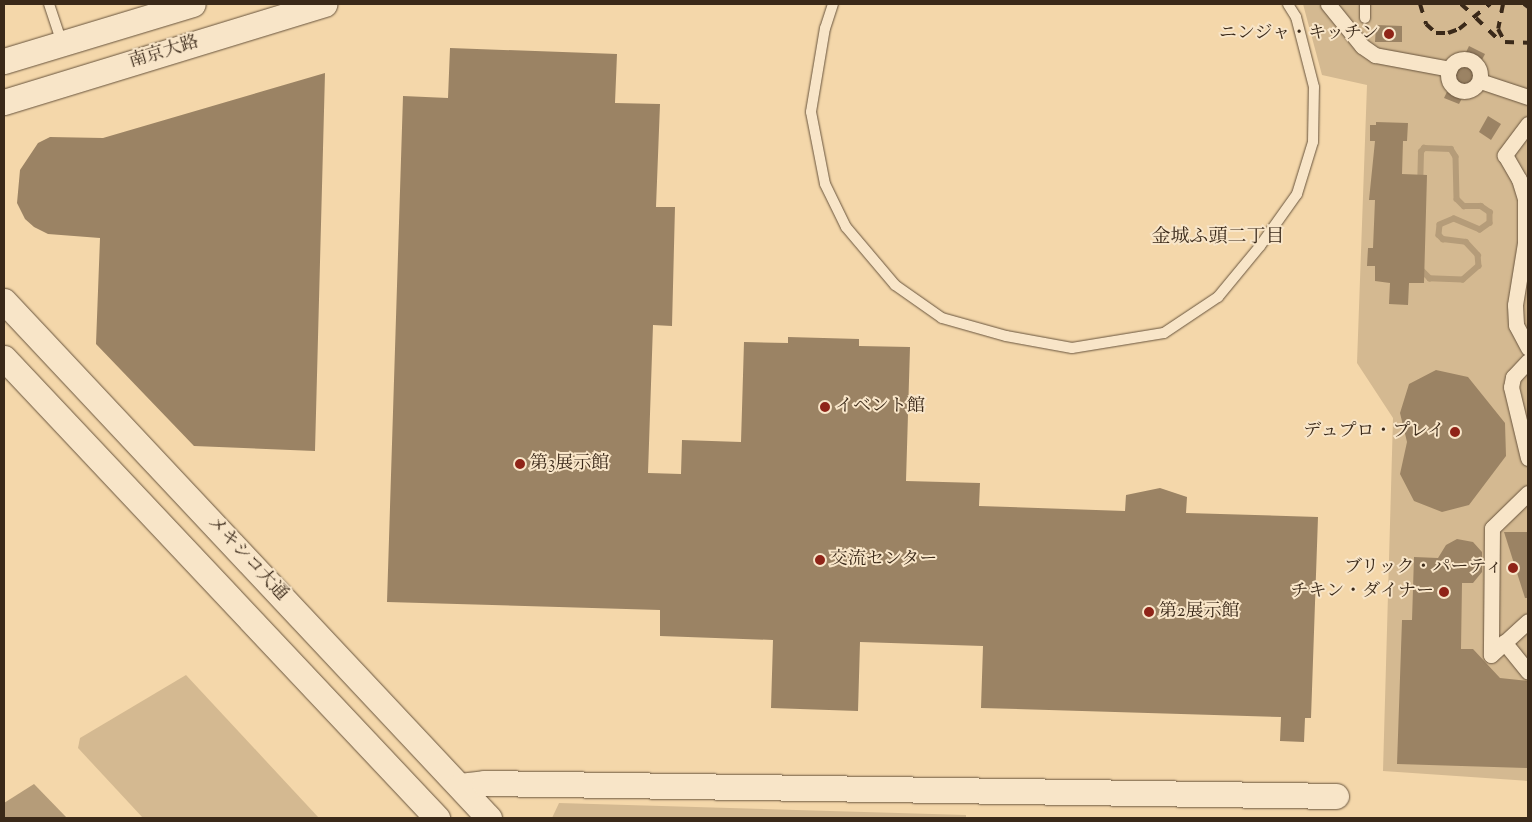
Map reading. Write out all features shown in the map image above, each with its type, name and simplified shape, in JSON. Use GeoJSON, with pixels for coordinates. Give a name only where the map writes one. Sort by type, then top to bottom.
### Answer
{"type":"FeatureCollection","features":[{"type":"Feature","properties":{"kind":"street"},"geometry":{"type":"LineString","coordinates":[[4,61],[193,4]]}},
{"type":"Feature","properties":{"kind":"street","name":"南京大路"},"geometry":{"type":"LineString","coordinates":[[4,102],[324,4]]}},
{"type":"Feature","properties":{"kind":"street"},"geometry":{"type":"LineString","coordinates":[[1328,4],[1362,46],[1375,55],[1450,69]]}},
{"type":"Feature","properties":{"kind":"street"},"geometry":{"type":"LineString","coordinates":[[1459,60],[1469,60],[1480,71],[1480,81],[1473,89],[1457,90],[1450,82],[1450,69],[1459,60]]}},
{"type":"Feature","properties":{"kind":"street"},"geometry":{"type":"LineString","coordinates":[[1480,81],[1528,97]]}},
{"type":"Feature","properties":{"kind":"street"},"geometry":{"type":"LineString","coordinates":[[1528,124],[1505,155],[1520,179],[1525,199],[1525,243],[1515,306],[1516,325],[1528,348]]}},
{"type":"Feature","properties":{"kind":"street","name":"メキシコ大通"},"geometry":{"type":"LineString","coordinates":[[4,301],[489,818]]}},
{"type":"Feature","properties":{"kind":"street"},"geometry":{"type":"LineString","coordinates":[[1528,361],[1513,378],[1511,387],[1528,458]]}},
{"type":"Feature","properties":{"kind":"street"},"geometry":{"type":"LineString","coordinates":[[8,370],[437,818]]}},
{"type":"Feature","properties":{"kind":"street"},"geometry":{"type":"LineString","coordinates":[[1528,493],[1492,528],[1491,655],[1528,621]]}},
{"type":"Feature","properties":{"kind":"street"},"geometry":{"type":"LineString","coordinates":[[1504,642],[1528,672]]}},
{"type":"Feature","properties":{"kind":"street"},"geometry":{"type":"LineString","coordinates":[[460,786],[484,783],[1336,796]]}},
{"type":"Feature","properties":{"kind":"lane"},"geometry":{"type":"LineString","coordinates":[[49,4],[62,43]]}},
{"type":"Feature","properties":{"kind":"lane"},"geometry":{"type":"LineString","coordinates":[[833,4],[824,28],[811,112],[825,184],[846,227],[895,285],[942,318],[1006,336],[1072,348],[1164,333],[1218,297],[1260,246],[1296,194],[1313,142],[1314,87],[1296,17],[1288,4]]}},
{"type":"Feature","properties":{"kind":"lane"},"geometry":{"type":"LineString","coordinates":[[1365,4],[1365,18]]}},
{"type":"Feature","properties":{"kind":"shaded area"},"geometry":{"type":"Polygon","coordinates":[[[1303,4],[1528,4],[1528,781],[1383,771],[1393,418],[1357,363],[1367,85],[1322,75],[1303,4]]]}},
{"type":"Feature","properties":{"kind":"shaded area"},"geometry":{"type":"Polygon","coordinates":[[[186,675],[319,818],[143,818],[78,748],[80,738],[186,675]]]}},
{"type":"Feature","properties":{"kind":"shaded area"},"geometry":{"type":"Polygon","coordinates":[[[34,784],[67,818],[4,818],[4,803],[34,784]]]}},
{"type":"Feature","properties":{"kind":"shaded area"},"geometry":{"type":"Polygon","coordinates":[[[559,803],[966,815],[966,818],[552,818],[559,803]]]}},
{"type":"Feature","properties":{"kind":"building","name":"ニンジャ・キッチン"},"geometry":{"type":"Polygon","coordinates":[[[1376,25],[1402,26],[1402,42],[1375,42],[1376,25]]]}},
{"type":"Feature","properties":{"kind":"building"},"geometry":{"type":"Polygon","coordinates":[[[1469,46],[1485,54],[1459,104],[1444,98],[1469,46]]]}},
{"type":"Feature","properties":{"kind":"building"},"geometry":{"type":"Polygon","coordinates":[[[450,48],[617,54],[615,103],[660,104],[656,207],[675,207],[672,326],[653,325],[648,473],[681,474],[682,440],[741,442],[744,342],[788,343],[788,337],[859,339],[859,346],[910,347],[906,481],[980,483],[979,506],[1125,511],[1126,495],[1160,488],[1187,497],[1186,513],[1318,517],[1311,718],[1305,718],[1304,742],[1280,741],[1281,717],[981,708],[983,646],[860,642],[858,711],[771,708],[773,640],[660,636],[660,610],[387,602],[403,96],[448,98],[450,48]]]}},
{"type":"Feature","properties":{"kind":"building"},"geometry":{"type":"Polygon","coordinates":[[[325,73],[315,451],[194,446],[96,344],[100,238],[48,234],[34,227],[25,219],[17,203],[20,170],[38,143],[50,137],[103,138],[325,73]]]}},
{"type":"Feature","properties":{"kind":"building"},"geometry":{"type":"Polygon","coordinates":[[[1488,116],[1501,124],[1491,140],[1479,132],[1488,116]]]}},
{"type":"Feature","properties":{"kind":"building"},"geometry":{"type":"Polygon","coordinates":[[[1376,122],[1408,123],[1407,141],[1403,141],[1402,174],[1427,175],[1424,283],[1409,283],[1408,305],[1389,304],[1390,283],[1375,281],[1375,266],[1367,266],[1368,248],[1373,248],[1375,200],[1369,200],[1375,141],[1370,141],[1370,125],[1376,125],[1376,122]]]}},
{"type":"Feature","properties":{"kind":"building","name":"デュプロ・プレイ"},"geometry":{"type":"Polygon","coordinates":[[[1436,370],[1468,377],[1505,423],[1506,456],[1469,505],[1442,512],[1414,501],[1400,474],[1407,442],[1400,413],[1409,384],[1436,370]]]}},
{"type":"Feature","properties":{"kind":"building"},"geometry":{"type":"Polygon","coordinates":[[[1504,532],[1528,532],[1528,598],[1525,598],[1504,532]]]}},
{"type":"Feature","properties":{"kind":"building"},"geometry":{"type":"Polygon","coordinates":[[[1457,539],[1473,542],[1482,552],[1482,572],[1473,583],[1462,583],[1461,649],[1473,649],[1500,678],[1528,681],[1528,768],[1397,764],[1402,620],[1412,620],[1414,557],[1438,558],[1446,545],[1457,539]]]}},
{"type":"Feature","properties":{"kind":"waterway"},"geometry":{"type":"LineString","coordinates":[[1424,148],[1451,149],[1456,157],[1457,199],[1464,206],[1481,206],[1490,212],[1490,223],[1480,230],[1454,219],[1440,225],[1439,235],[1443,239],[1466,242],[1478,255],[1479,266],[1463,280],[1430,279],[1418,267],[1421,152],[1424,148]]}},
{"type":"Feature","properties":{"kind":"railway"},"geometry":{"type":"LineString","coordinates":[[1420,4],[1426,24],[1436,33],[1448,33],[1459,29],[1490,4]]}},
{"type":"Feature","properties":{"kind":"railway"},"geometry":{"type":"LineString","coordinates":[[1461,4],[1472,14]]}},
{"type":"Feature","properties":{"kind":"railway"},"geometry":{"type":"LineString","coordinates":[[1503,4],[1498,29],[1505,42],[1528,43]]}},
{"type":"Feature","properties":{"kind":"railway"},"geometry":{"type":"LineString","coordinates":[[1524,4],[1528,7]]}},
{"type":"Feature","properties":{"kind":"railway"},"geometry":{"type":"LineString","coordinates":[[1476,18],[1501,42]]}},
{"type":"Feature","properties":{"kind":"place","name":"ニンジャ・キッチン"},"geometry":{"type":"Point","coordinates":[1389,34]}},
{"type":"Feature","properties":{"kind":"place","name":"イベント館"},"geometry":{"type":"Point","coordinates":[825,407]}},
{"type":"Feature","properties":{"kind":"place","name":"デュプロ・プレイ"},"geometry":{"type":"Point","coordinates":[1455,432]}},
{"type":"Feature","properties":{"kind":"place","name":"第3展示館"},"geometry":{"type":"Point","coordinates":[520,464]}},
{"type":"Feature","properties":{"kind":"place","name":"交流センター"},"geometry":{"type":"Point","coordinates":[820,560]}},
{"type":"Feature","properties":{"kind":"place","name":"ブリック・パーティ"},"geometry":{"type":"Point","coordinates":[1513,568]}},
{"type":"Feature","properties":{"kind":"place","name":"チキン・ダイナー"},"geometry":{"type":"Point","coordinates":[1444,592]}},
{"type":"Feature","properties":{"kind":"place","name":"第2展示館"},"geometry":{"type":"Point","coordinates":[1149,612]}},
{"type":"Feature","properties":{"kind":"district","name":"金城ふ頭二丁目"},"geometry":{"type":"Point","coordinates":[1218,238]}}]}
